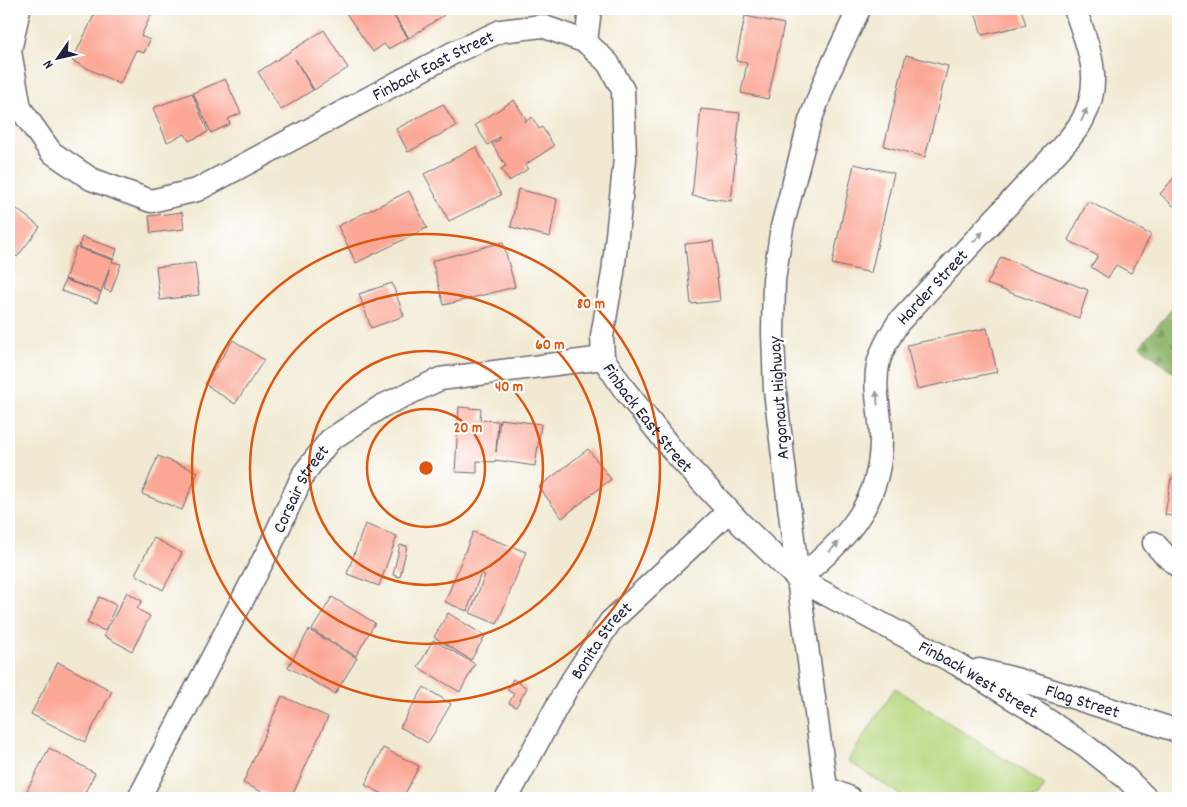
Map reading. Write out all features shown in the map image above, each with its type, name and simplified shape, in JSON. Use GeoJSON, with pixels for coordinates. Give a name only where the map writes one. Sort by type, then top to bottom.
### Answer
{"type":"FeatureCollection","features":[{"type":"Feature","properties":{"kind":"street","name":"Finback East Street"},"geometry":{"type":"LineString","coordinates":[[19,9],[10,51],[20,108],[51,152],[91,179],[151,201],[198,190],[453,53],[501,31],[542,26],[586,42],[608,63],[623,90],[626,159],[613,273],[602,336],[603,358],[624,389],[674,452],[729,511],[798,579]]}},
{"type":"Feature","properties":{"kind":"street"},"geometry":{"type":"LineString","coordinates":[[586,42],[590,9]]}},
{"type":"Feature","properties":{"kind":"street","name":"Argonaut Highway"},"geometry":{"type":"LineString","coordinates":[[826,793],[775,391],[774,280],[782,227],[810,120],[827,76],[859,9]]}},
{"type":"Feature","properties":{"kind":"street","name":"Harder Street"},"geometry":{"type":"LineString","coordinates":[[798,579],[831,551],[845,536],[862,512],[877,480],[881,438],[876,386],[878,364],[885,345],[898,323],[1070,138],[1083,119],[1090,99],[1094,71],[1088,47],[1074,9]]}},
{"type":"Feature","properties":{"kind":"street","name":"Corsair Street"},"geometry":{"type":"LineString","coordinates":[[140,798],[268,551],[304,473],[330,440],[382,406],[440,380],[603,358]]}},
{"type":"Feature","properties":{"kind":"street","name":"Bonita Street"},"geometry":{"type":"LineString","coordinates":[[507,798],[567,688],[610,622],[729,511]]}},
{"type":"Feature","properties":{"kind":"street"},"geometry":{"type":"LineString","coordinates":[[1154,542],[1178,566]]}},
{"type":"Feature","properties":{"kind":"street","name":"Finback West Street"},"geometry":{"type":"LineString","coordinates":[[798,579],[956,664],[1043,716],[1086,746],[1126,778],[1146,798]]}},
{"type":"Feature","properties":{"kind":"street","name":"Flag Street"},"geometry":{"type":"LineString","coordinates":[[956,664],[1019,680],[1178,731]]}},
{"type":"Feature","properties":{"kind":"street"},"geometry":{"type":"LineString","coordinates":[[826,793],[850,798]]}},
{"type":"Feature","properties":{"kind":"green space"},"geometry":{"type":"Polygon","coordinates":[[[1178,302],[1178,376],[1140,346],[1178,302]]]}},
{"type":"Feature","properties":{"kind":"green space"},"geometry":{"type":"Polygon","coordinates":[[[895,688],[1045,785],[1037,798],[905,798],[848,761],[895,688]]]}},
{"type":"Feature","properties":{"kind":"building"},"geometry":{"type":"Polygon","coordinates":[[[97,9],[154,9],[141,36],[150,40],[144,53],[136,50],[120,84],[72,61],[97,9]]]}},
{"type":"Feature","properties":{"kind":"building"},"geometry":{"type":"Polygon","coordinates":[[[343,9],[389,9],[408,38],[388,49],[384,44],[373,52],[343,9]]]}},
{"type":"Feature","properties":{"kind":"building"},"geometry":{"type":"Polygon","coordinates":[[[390,9],[440,9],[444,15],[409,38],[390,9]]]}},
{"type":"Feature","properties":{"kind":"building"},"geometry":{"type":"Polygon","coordinates":[[[974,9],[1021,9],[1026,25],[982,35],[974,9]]]}},
{"type":"Feature","properties":{"kind":"building"},"geometry":{"type":"Polygon","coordinates":[[[745,16],[784,24],[768,99],[741,93],[747,63],[736,61],[745,16]]]}},
{"type":"Feature","properties":{"kind":"building"},"geometry":{"type":"Polygon","coordinates":[[[324,30],[348,68],[314,90],[295,59],[313,90],[281,110],[258,72],[324,30]]]}},
{"type":"Feature","properties":{"kind":"building"},"geometry":{"type":"Polygon","coordinates":[[[906,55],[948,66],[925,157],[884,146],[906,55]]]}},
{"type":"Feature","properties":{"kind":"building"},"geometry":{"type":"Polygon","coordinates":[[[225,79],[241,113],[228,119],[230,124],[211,133],[193,93],[225,79]]]}},
{"type":"Feature","properties":{"kind":"building"},"geometry":{"type":"Polygon","coordinates":[[[192,93],[208,132],[189,141],[185,134],[167,142],[153,108],[192,93]]]}},
{"type":"Feature","properties":{"kind":"building"},"geometry":{"type":"Polygon","coordinates":[[[514,100],[526,119],[525,122],[532,117],[539,129],[542,127],[554,146],[525,165],[528,169],[509,181],[501,169],[506,166],[492,144],[500,139],[499,137],[488,145],[475,125],[514,100]]]}},
{"type":"Feature","properties":{"kind":"building"},"geometry":{"type":"Polygon","coordinates":[[[443,104],[456,126],[408,152],[396,129],[443,104]]]}},
{"type":"Feature","properties":{"kind":"building"},"geometry":{"type":"Polygon","coordinates":[[[701,109],[740,113],[731,201],[692,196],[701,109]]]}},
{"type":"Feature","properties":{"kind":"building"},"geometry":{"type":"Polygon","coordinates":[[[476,147],[501,195],[449,221],[424,174],[476,147]]]}},
{"type":"Feature","properties":{"kind":"building"},"geometry":{"type":"Polygon","coordinates":[[[854,164],[894,173],[871,273],[832,264],[854,164]]]}},
{"type":"Feature","properties":{"kind":"building"},"geometry":{"type":"Polygon","coordinates":[[[1178,173],[1178,210],[1160,194],[1178,173]]]}},
{"type":"Feature","properties":{"kind":"building"},"geometry":{"type":"Polygon","coordinates":[[[518,189],[557,199],[550,237],[511,227],[518,189]]]}},
{"type":"Feature","properties":{"kind":"building"},"geometry":{"type":"Polygon","coordinates":[[[409,191],[427,228],[356,263],[338,226],[409,191]]]}},
{"type":"Feature","properties":{"kind":"building"},"geometry":{"type":"Polygon","coordinates":[[[1088,201],[1151,235],[1131,273],[1116,265],[1108,278],[1091,267],[1098,256],[1068,240],[1088,201]]]}},
{"type":"Feature","properties":{"kind":"building"},"geometry":{"type":"Polygon","coordinates":[[[9,203],[40,227],[17,257],[9,250],[9,203]]]}},
{"type":"Feature","properties":{"kind":"building"},"geometry":{"type":"Polygon","coordinates":[[[182,212],[184,229],[151,233],[149,216],[182,212]]]}},
{"type":"Feature","properties":{"kind":"building"},"geometry":{"type":"Polygon","coordinates":[[[82,237],[117,249],[114,259],[79,247],[82,237]]]}},
{"type":"Feature","properties":{"kind":"building"},"geometry":{"type":"Polygon","coordinates":[[[713,241],[720,301],[691,304],[685,244],[713,241]]]}},
{"type":"Feature","properties":{"kind":"building"},"geometry":{"type":"Polygon","coordinates":[[[503,242],[515,287],[444,305],[432,261],[503,242]]]}},
{"type":"Feature","properties":{"kind":"building"},"geometry":{"type":"Polygon","coordinates":[[[76,247],[121,264],[111,292],[104,289],[110,266],[101,292],[65,279],[76,247]]]}},
{"type":"Feature","properties":{"kind":"building"},"geometry":{"type":"Polygon","coordinates":[[[1001,257],[1088,290],[1079,318],[987,284],[1001,257]]]}},
{"type":"Feature","properties":{"kind":"building"},"geometry":{"type":"Polygon","coordinates":[[[195,263],[199,295],[160,300],[156,267],[195,263]]]}},
{"type":"Feature","properties":{"kind":"building"},"geometry":{"type":"Polygon","coordinates":[[[65,280],[101,292],[97,303],[61,291],[65,280]]]}},
{"type":"Feature","properties":{"kind":"building"},"geometry":{"type":"Polygon","coordinates":[[[392,283],[404,316],[371,328],[359,294],[392,283]]]}},
{"type":"Feature","properties":{"kind":"building"},"geometry":{"type":"Polygon","coordinates":[[[987,328],[997,372],[917,389],[907,345],[987,328]]]}},
{"type":"Feature","properties":{"kind":"building"},"geometry":{"type":"Polygon","coordinates":[[[233,340],[264,360],[235,404],[205,384],[233,340]]]}},
{"type":"Feature","properties":{"kind":"building"},"geometry":{"type":"Polygon","coordinates":[[[459,407],[481,409],[480,420],[498,421],[496,452],[500,419],[541,424],[535,466],[495,460],[495,462],[477,461],[477,473],[455,472],[459,407]]]}},
{"type":"Feature","properties":{"kind":"building"},"geometry":{"type":"Polygon","coordinates":[[[588,449],[611,479],[562,518],[539,487],[588,449]]]}},
{"type":"Feature","properties":{"kind":"building"},"geometry":{"type":"Polygon","coordinates":[[[158,456],[198,472],[182,510],[142,494],[158,456]]]}},
{"type":"Feature","properties":{"kind":"building"},"geometry":{"type":"Polygon","coordinates":[[[1171,478],[1178,479],[1178,517],[1165,515],[1171,478]]]}},
{"type":"Feature","properties":{"kind":"building"},"geometry":{"type":"Polygon","coordinates":[[[365,524],[397,536],[379,586],[347,574],[365,524]]]}},
{"type":"Feature","properties":{"kind":"building"},"geometry":{"type":"Polygon","coordinates":[[[473,532],[526,552],[497,624],[470,613],[485,575],[481,573],[467,611],[445,602],[473,532]]]}},
{"type":"Feature","properties":{"kind":"building"},"geometry":{"type":"Polygon","coordinates":[[[154,538],[182,553],[163,590],[135,574],[154,538]]]}},
{"type":"Feature","properties":{"kind":"building"},"geometry":{"type":"Polygon","coordinates":[[[400,545],[407,546],[400,577],[393,575],[400,545]]]}},
{"type":"Feature","properties":{"kind":"building"},"geometry":{"type":"Polygon","coordinates":[[[127,592],[142,601],[137,609],[150,616],[132,651],[104,636],[127,592]]]}},
{"type":"Feature","properties":{"kind":"building"},"geometry":{"type":"Polygon","coordinates":[[[99,597],[116,605],[105,631],[87,623],[99,597]]]}},
{"type":"Feature","properties":{"kind":"building"},"geometry":{"type":"Polygon","coordinates":[[[332,597],[375,623],[356,656],[312,630],[332,597]]]}},
{"type":"Feature","properties":{"kind":"building"},"geometry":{"type":"Polygon","coordinates":[[[448,613],[485,636],[471,660],[434,637],[448,613]]]}},
{"type":"Feature","properties":{"kind":"building"},"geometry":{"type":"Polygon","coordinates":[[[309,630],[357,658],[335,694],[288,667],[309,630]]]}},
{"type":"Feature","properties":{"kind":"building"},"geometry":{"type":"Polygon","coordinates":[[[433,640],[475,664],[460,692],[418,667],[433,640]]]}},
{"type":"Feature","properties":{"kind":"building"},"geometry":{"type":"Polygon","coordinates":[[[58,662],[112,691],[85,742],[31,714],[58,662]]]}},
{"type":"Feature","properties":{"kind":"building"},"geometry":{"type":"Polygon","coordinates":[[[513,679],[527,688],[516,707],[509,703],[514,694],[507,690],[513,679]]]}},
{"type":"Feature","properties":{"kind":"building"},"geometry":{"type":"Polygon","coordinates":[[[424,687],[451,704],[428,743],[400,727],[424,687]]]}},
{"type":"Feature","properties":{"kind":"building"},"geometry":{"type":"Polygon","coordinates":[[[282,696],[328,717],[291,798],[275,798],[243,783],[282,696]]]}},
{"type":"Feature","properties":{"kind":"building"},"geometry":{"type":"Polygon","coordinates":[[[49,748],[95,773],[82,798],[23,798],[49,748]]]}},
{"type":"Feature","properties":{"kind":"building"},"geometry":{"type":"Polygon","coordinates":[[[383,748],[419,766],[403,798],[391,798],[365,785],[383,748]]]}}]}
